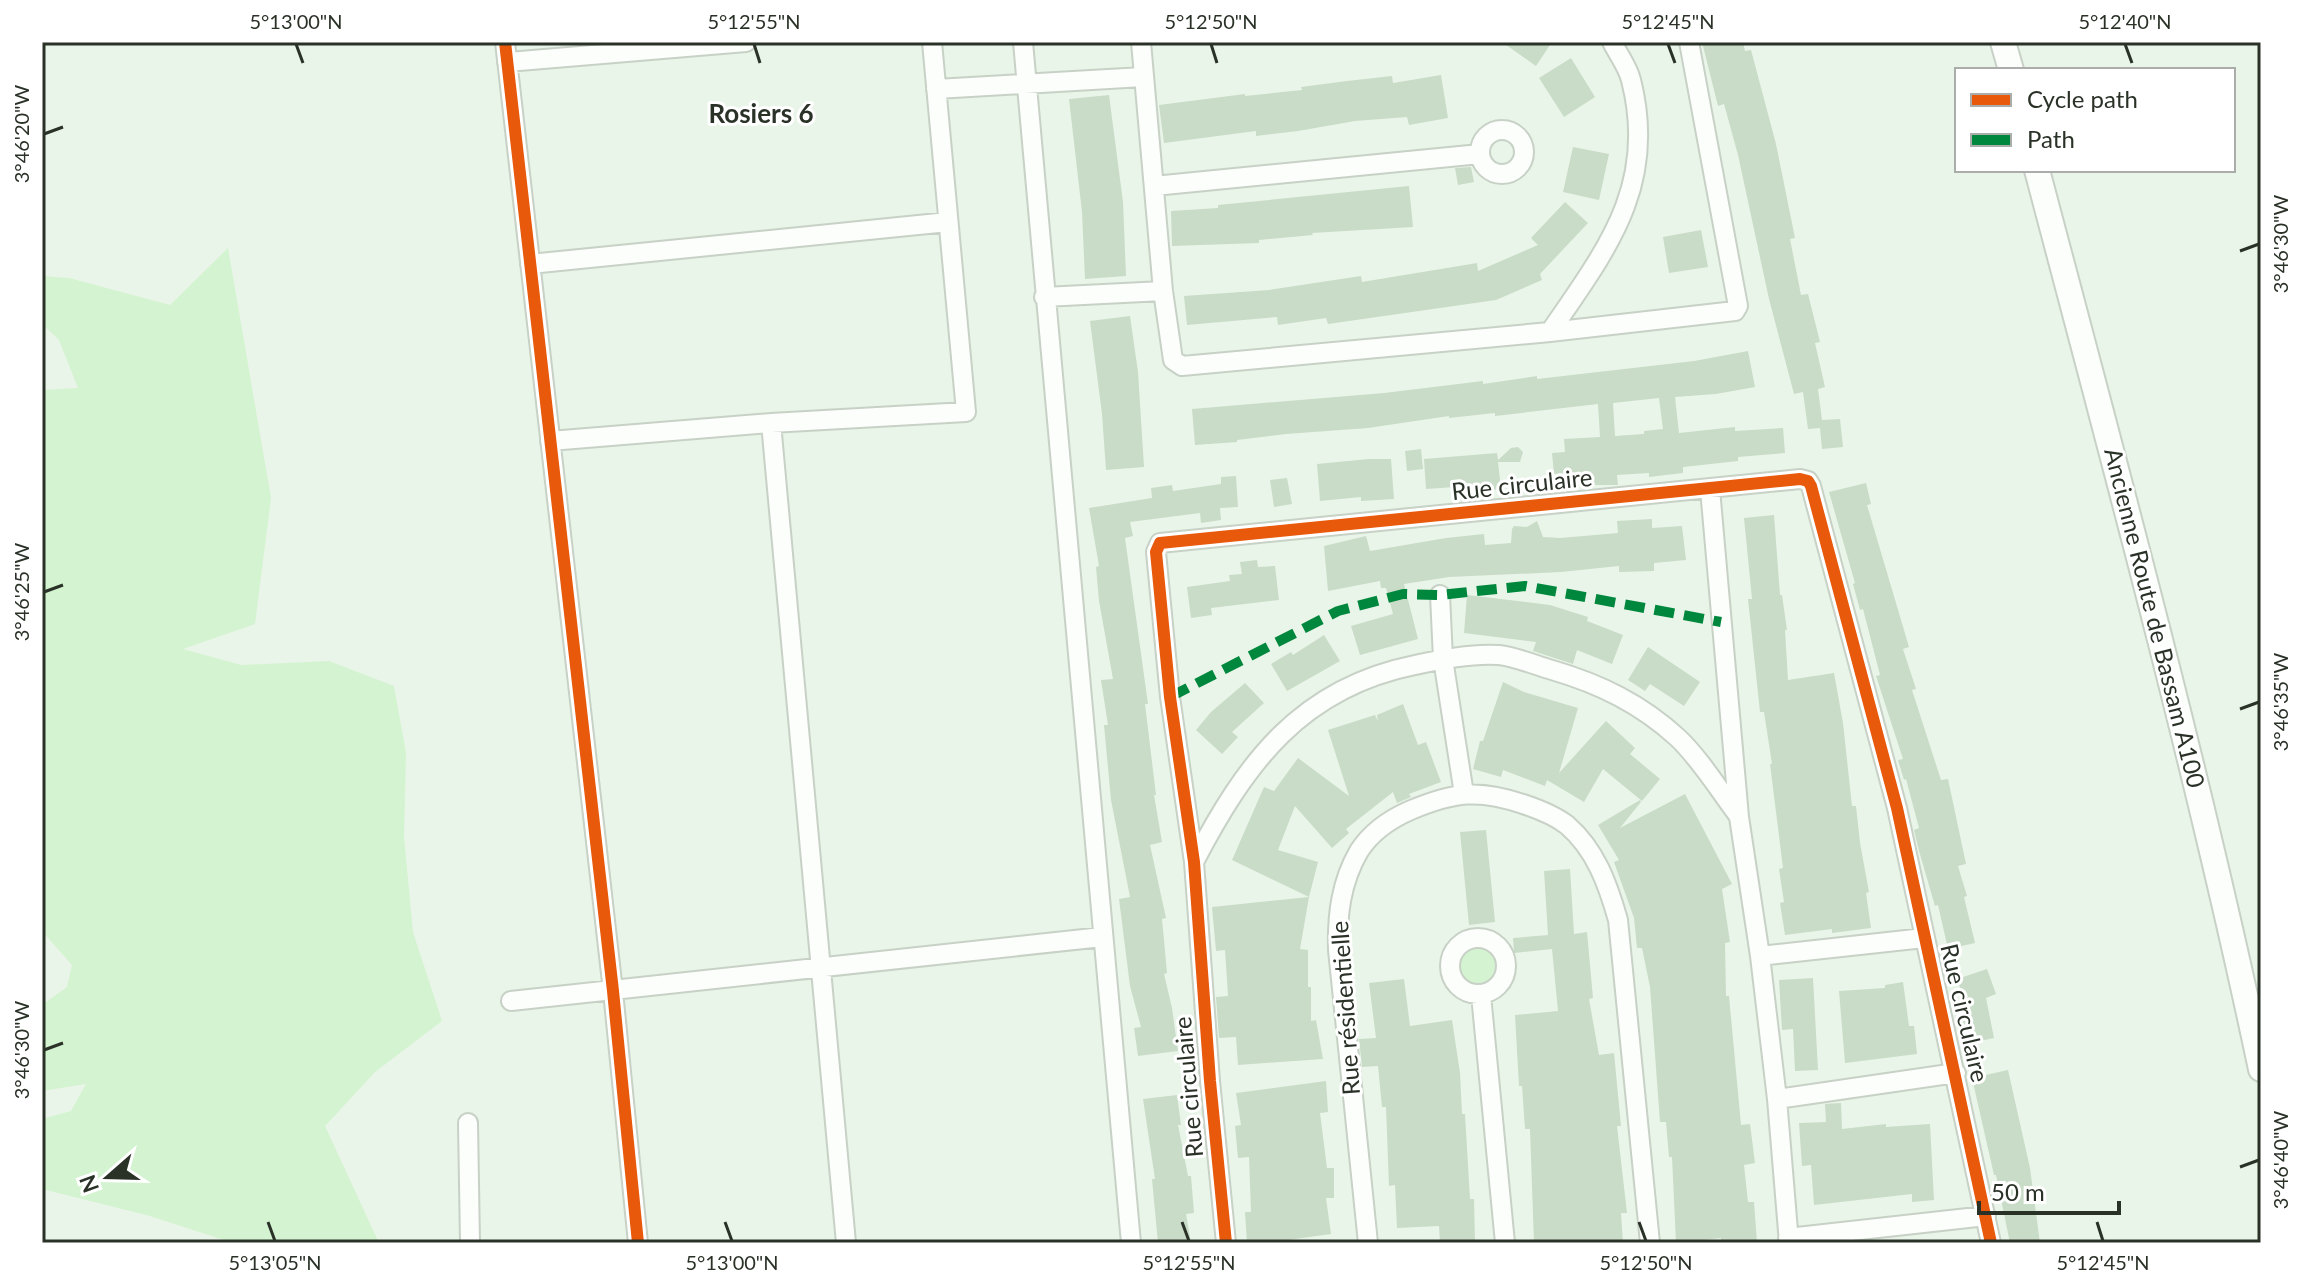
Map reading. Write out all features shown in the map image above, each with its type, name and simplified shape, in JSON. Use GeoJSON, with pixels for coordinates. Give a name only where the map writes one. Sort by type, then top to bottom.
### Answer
{"type":"FeatureCollection","features":[{"type":"Feature","properties":{"kind":"main road"},"geometry":{"type":"LineString","coordinates":[[2003,42],[2010,68]]}},
{"type":"Feature","properties":{"kind":"main road","name":"Ancienne Route de Bassam A100"},"geometry":{"type":"LineString","coordinates":[[2038,172],[2224,894],[2261,1069]]}},
{"type":"Feature","properties":{"kind":"street"},"geometry":{"type":"LineString","coordinates":[[505,42],[613,991],[638,1243]]}},
{"type":"Feature","properties":{"kind":"street"},"geometry":{"type":"LineString","coordinates":[[507,62],[746,42]]}},
{"type":"Feature","properties":{"kind":"street"},"geometry":{"type":"LineString","coordinates":[[550,441],[771,423],[966,412],[932,42]]}},
{"type":"Feature","properties":{"kind":"street"},"geometry":{"type":"LineString","coordinates":[[1023,42],[1131,1243]]}},
{"type":"Feature","properties":{"kind":"street"},"geometry":{"type":"LineString","coordinates":[[1141,42],[1163,291],[1173,360],[1182,366],[1730,314],[1738,306],[1689,42]]}},
{"type":"Feature","properties":{"kind":"street"},"geometry":{"type":"LineString","coordinates":[[1550,332],[1616,230],[1629,200],[1637,167],[1637,129],[1631,78],[1612,42]]}},
{"type":"Feature","properties":{"kind":"street"},"geometry":{"type":"LineString","coordinates":[[936,89],[1143,77]]}},
{"type":"Feature","properties":{"kind":"street"},"geometry":{"type":"LineString","coordinates":[[1154,186],[1480,154]]}},
{"type":"Feature","properties":{"kind":"street"},"geometry":{"type":"LineString","coordinates":[[530,264],[948,222]]}},
{"type":"Feature","properties":{"kind":"street"},"geometry":{"type":"LineString","coordinates":[[1044,297],[1163,291]]}},
{"type":"Feature","properties":{"kind":"street"},"geometry":{"type":"LineString","coordinates":[[771,423],[846,1243]]}},
{"type":"Feature","properties":{"kind":"street","name":"Rue circulaire"},"geometry":{"type":"LineString","coordinates":[[1226,1243],[1194,862],[1170,697],[1156,552],[1160,543],[1800,479],[1808,481],[1811,486],[1897,808],[1991,1243]]}},
{"type":"Feature","properties":{"kind":"street"},"geometry":{"type":"LineString","coordinates":[[1710,489],[1739,817],[1777,1099],[1788,1240],[1986,1216]]}},
{"type":"Feature","properties":{"kind":"street"},"geometry":{"type":"LineString","coordinates":[[1440,595],[1443,659],[1464,794],[1502,797],[1543,811],[1566,824],[1600,867],[1618,920],[1650,1243]]}},
{"type":"Feature","properties":{"kind":"street"},"geometry":{"type":"LineString","coordinates":[[1194,862],[1241,780],[1298,719],[1349,684],[1387,670],[1443,659],[1499,655],[1577,677],[1610,690],[1650,714],[1680,740],[1739,817]]}},
{"type":"Feature","properties":{"kind":"street","name":"Rue résidentielle"},"geometry":{"type":"LineString","coordinates":[[1368,1243],[1338,950],[1339,903],[1360,850],[1382,826],[1429,803],[1464,794]]}},
{"type":"Feature","properties":{"kind":"street"},"geometry":{"type":"LineString","coordinates":[[511,1001],[1102,937]]}},
{"type":"Feature","properties":{"kind":"street"},"geometry":{"type":"LineString","coordinates":[[1760,956],[1924,938]]}},
{"type":"Feature","properties":{"kind":"street"},"geometry":{"type":"LineString","coordinates":[[1481,995],[1505,1243]]}},
{"type":"Feature","properties":{"kind":"street"},"geometry":{"type":"LineString","coordinates":[[1777,1099],[1956,1073]]}},
{"type":"Feature","properties":{"kind":"street"},"geometry":{"type":"LineString","coordinates":[[468,1123],[470,1243]]}},
{"type":"Feature","properties":{"kind":"green space"},"geometry":{"type":"Polygon","coordinates":[[[228,248],[271,498],[255,624],[183,649],[241,665],[329,661],[394,686],[406,753],[404,837],[413,932],[442,1021],[375,1072],[325,1126],[379,1243],[233,1243],[150,1216],[42,1189],[42,1119],[71,1111],[86,1084],[42,1091],[42,1005],[67,987],[72,965],[42,931],[42,390],[78,388],[59,340],[42,324],[42,276],[69,278],[170,305],[228,248]]]}},
{"type":"Feature","properties":{"kind":"green space"},"geometry":{"type":"Polygon","coordinates":[[[1478,947],[1492,953],[1498,967],[1492,981],[1478,987],[1464,981],[1458,967],[1464,953],[1478,947]]]}},
{"type":"Feature","properties":{"kind":"building"},"geometry":{"type":"Polygon","coordinates":[[[1502,42],[1552,42],[1536,66],[1502,42]]]}},
{"type":"Feature","properties":{"kind":"building"},"geometry":{"type":"Polygon","coordinates":[[[1702,42],[1743,42],[1745,51],[1751,50],[1776,144],[1795,238],[1790,239],[1801,295],[1808,294],[1820,342],[1815,343],[1825,387],[1818,389],[1822,420],[1840,419],[1843,447],[1822,449],[1820,428],[1808,429],[1803,392],[1794,394],[1769,299],[1738,155],[1724,104],[1718,106],[1702,42]]]}},
{"type":"Feature","properties":{"kind":"building"},"geometry":{"type":"Polygon","coordinates":[[[1571,58],[1595,97],[1564,117],[1539,78],[1571,58]]]}},
{"type":"Feature","properties":{"kind":"building"},"geometry":{"type":"Polygon","coordinates":[[[1441,75],[1448,118],[1409,125],[1407,117],[1355,121],[1256,136],[1256,131],[1164,143],[1159,105],[1302,90],[1301,87],[1392,76],[1393,83],[1441,75]]]}},
{"type":"Feature","properties":{"kind":"building"},"geometry":{"type":"Polygon","coordinates":[[[1109,95],[1123,202],[1126,276],[1085,279],[1082,212],[1069,99],[1109,95]]]}},
{"type":"Feature","properties":{"kind":"building"},"geometry":{"type":"Polygon","coordinates":[[[1573,147],[1609,154],[1599,200],[1563,192],[1573,147]]]}},
{"type":"Feature","properties":{"kind":"building"},"geometry":{"type":"Polygon","coordinates":[[[1471,167],[1474,182],[1458,185],[1455,168],[1471,167]]]}},
{"type":"Feature","properties":{"kind":"building"},"geometry":{"type":"Polygon","coordinates":[[[1409,186],[1413,227],[1312,233],[1259,240],[1259,243],[1172,246],[1171,211],[1409,186]]]}},
{"type":"Feature","properties":{"kind":"building"},"geometry":{"type":"Polygon","coordinates":[[[1565,202],[1588,223],[1540,274],[1542,280],[1496,300],[1328,324],[1326,318],[1278,325],[1277,317],[1187,325],[1184,296],[1269,290],[1361,276],[1362,282],[1477,263],[1478,271],[1538,245],[1531,238],[1565,202]]]}},
{"type":"Feature","properties":{"kind":"building"},"geometry":{"type":"Polygon","coordinates":[[[1701,230],[1708,267],[1669,273],[1663,237],[1701,230]]]}},
{"type":"Feature","properties":{"kind":"building"},"geometry":{"type":"Polygon","coordinates":[[[1130,316],[1138,372],[1144,467],[1106,470],[1090,321],[1130,316]]]}},
{"type":"Feature","properties":{"kind":"building"},"geometry":{"type":"Polygon","coordinates":[[[1748,351],[1755,387],[1675,397],[1679,433],[1735,427],[1735,431],[1783,428],[1785,453],[1738,457],[1738,461],[1683,467],[1683,473],[1649,477],[1649,473],[1617,475],[1618,485],[1566,485],[1565,473],[1554,474],[1552,453],[1565,452],[1564,439],[1600,437],[1598,404],[1495,416],[1495,413],[1449,416],[1368,428],[1195,445],[1192,409],[1384,393],[1483,381],[1483,384],[1537,376],[1537,379],[1694,361],[1748,351]],[[1659,398],[1613,403],[1615,436],[1663,429],[1659,398]]]}},
{"type":"Feature","properties":{"kind":"building"},"geometry":{"type":"Polygon","coordinates":[[[1518,447],[1523,452],[1520,462],[1498,462],[1501,489],[1470,492],[1469,486],[1426,489],[1424,459],[1497,453],[1498,460],[1511,448],[1518,447]]]}},
{"type":"Feature","properties":{"kind":"building"},"geometry":{"type":"Polygon","coordinates":[[[1421,449],[1423,469],[1407,471],[1405,451],[1421,449]]]}},
{"type":"Feature","properties":{"kind":"building"},"geometry":{"type":"Polygon","coordinates":[[[1391,459],[1394,499],[1361,501],[1361,497],[1320,501],[1317,464],[1391,459]]]}},
{"type":"Feature","properties":{"kind":"building"},"geometry":{"type":"Polygon","coordinates":[[[1236,476],[1238,507],[1220,508],[1221,520],[1201,523],[1200,513],[1130,522],[1133,536],[1125,538],[1148,704],[1145,704],[1154,795],[1162,842],[1150,845],[1166,918],[1162,919],[1167,973],[1164,974],[1178,1051],[1138,1056],[1134,1028],[1141,1027],[1130,986],[1119,899],[1130,897],[1111,800],[1104,725],[1108,725],[1101,680],[1113,679],[1099,601],[1096,567],[1099,566],[1089,508],[1152,498],[1151,488],[1172,485],[1173,491],[1221,484],[1221,477],[1236,476]]]}},
{"type":"Feature","properties":{"kind":"building"},"geometry":{"type":"Polygon","coordinates":[[[1287,478],[1292,504],[1274,507],[1270,480],[1287,478]]]}},
{"type":"Feature","properties":{"kind":"building"},"geometry":{"type":"Polygon","coordinates":[[[1866,483],[1871,504],[1867,505],[1909,647],[1903,649],[1916,689],[1912,690],[1941,780],[1948,779],[1966,864],[1958,866],[1975,943],[1948,949],[1938,905],[1935,906],[1914,830],[1919,828],[1898,760],[1903,759],[1876,676],[1880,675],[1829,492],[1866,483]]]}},
{"type":"Feature","properties":{"kind":"building"},"geometry":{"type":"Polygon","coordinates":[[[1774,515],[1780,595],[1787,630],[1788,680],[1834,673],[1852,806],[1856,806],[1869,892],[1866,893],[1871,928],[1785,935],[1780,903],[1784,902],[1779,869],[1783,868],[1772,764],[1764,712],[1760,712],[1748,599],[1752,599],[1744,518],[1774,515]]]}},
{"type":"Feature","properties":{"kind":"building"},"geometry":{"type":"Polygon","coordinates":[[[1652,519],[1652,528],[1682,526],[1686,560],[1654,563],[1654,571],[1619,572],[1619,566],[1449,577],[1404,584],[1418,639],[1360,655],[1351,626],[1393,614],[1386,588],[1381,588],[1380,581],[1328,591],[1324,546],[1366,536],[1370,551],[1484,534],[1485,545],[1511,543],[1514,526],[1527,527],[1537,521],[1543,537],[1560,538],[1618,533],[1617,521],[1652,519]]]}},
{"type":"Feature","properties":{"kind":"building"},"geometry":{"type":"Polygon","coordinates":[[[1257,560],[1258,567],[1275,566],[1279,600],[1211,608],[1212,615],[1191,618],[1187,587],[1230,581],[1229,575],[1242,574],[1240,562],[1257,560]]]}},
{"type":"Feature","properties":{"kind":"building"},"geometry":{"type":"Polygon","coordinates":[[[1467,595],[1550,605],[1588,617],[1587,621],[1623,635],[1612,664],[1577,650],[1573,664],[1533,651],[1536,642],[1464,633],[1467,595]]]}},
{"type":"Feature","properties":{"kind":"building"},"geometry":{"type":"Polygon","coordinates":[[[1324,635],[1340,661],[1287,691],[1271,664],[1291,652],[1293,655],[1324,635]]]}},
{"type":"Feature","properties":{"kind":"building"},"geometry":{"type":"Polygon","coordinates":[[[1648,647],[1700,682],[1684,706],[1650,684],[1645,691],[1628,680],[1648,647]]]}},
{"type":"Feature","properties":{"kind":"building"},"geometry":{"type":"Polygon","coordinates":[[[1503,682],[1524,692],[1578,708],[1559,773],[1606,721],[1635,748],[1630,754],[1660,779],[1642,801],[1603,769],[1584,802],[1547,780],[1545,786],[1503,770],[1501,777],[1473,769],[1480,741],[1483,741],[1503,682]]]}},
{"type":"Feature","properties":{"kind":"building"},"geometry":{"type":"Polygon","coordinates":[[[1245,683],[1264,703],[1232,732],[1238,737],[1222,754],[1196,730],[1211,712],[1245,683]]]}},
{"type":"Feature","properties":{"kind":"building"},"geometry":{"type":"Polygon","coordinates":[[[1403,704],[1418,745],[1426,742],[1441,782],[1409,794],[1411,797],[1397,803],[1393,792],[1346,829],[1349,833],[1332,848],[1295,806],[1278,850],[1318,862],[1309,897],[1232,860],[1264,787],[1274,791],[1298,758],[1349,796],[1328,730],[1375,715],[1378,721],[1377,715],[1403,704]]]}},
{"type":"Feature","properties":{"kind":"building"},"geometry":{"type":"Polygon","coordinates":[[[1685,794],[1732,884],[1722,889],[1730,942],[1725,943],[1726,996],[1729,996],[1741,1125],[1750,1124],[1755,1163],[1744,1165],[1748,1202],[1754,1202],[1757,1243],[1721,1243],[1721,1238],[1676,1243],[1672,1157],[1669,1157],[1666,1122],[1660,1122],[1650,987],[1642,948],[1637,948],[1634,918],[1614,862],[1619,860],[1598,825],[1640,800],[1620,828],[1685,794]]]}},
{"type":"Feature","properties":{"kind":"building"},"geometry":{"type":"Polygon","coordinates":[[[1486,830],[1495,922],[1469,925],[1460,832],[1486,830]]]}},
{"type":"Feature","properties":{"kind":"building"},"geometry":{"type":"Polygon","coordinates":[[[1570,869],[1574,934],[1587,932],[1593,998],[1589,999],[1599,1055],[1614,1053],[1621,1126],[1617,1126],[1627,1213],[1621,1213],[1623,1243],[1534,1243],[1530,1129],[1525,1129],[1522,1086],[1519,1086],[1515,1015],[1558,1011],[1552,949],[1514,953],[1513,938],[1548,935],[1544,871],[1570,869]]]}},
{"type":"Feature","properties":{"kind":"building"},"geometry":{"type":"Polygon","coordinates":[[[1309,897],[1300,949],[1308,950],[1311,1021],[1316,1020],[1323,1059],[1238,1065],[1236,1037],[1219,1038],[1216,997],[1228,996],[1225,950],[1216,951],[1212,907],[1309,897]]]}},
{"type":"Feature","properties":{"kind":"building"},"geometry":{"type":"Polygon","coordinates":[[[1987,969],[1996,994],[1986,998],[1994,1038],[1967,1044],[1961,1016],[1969,1014],[1957,979],[1987,969]]]}},
{"type":"Feature","properties":{"kind":"building"},"geometry":{"type":"Polygon","coordinates":[[[1813,978],[1818,1070],[1795,1071],[1793,1029],[1782,1030],[1779,980],[1813,978]]]}},
{"type":"Feature","properties":{"kind":"building"},"geometry":{"type":"Polygon","coordinates":[[[1404,979],[1410,1026],[1452,1020],[1462,1114],[1465,1114],[1470,1199],[1474,1199],[1475,1243],[1440,1243],[1439,1226],[1397,1228],[1395,1185],[1389,1186],[1386,1107],[1382,1107],[1378,1066],[1362,1067],[1359,1039],[1376,1038],[1369,983],[1404,979]]]}},
{"type":"Feature","properties":{"kind":"building"},"geometry":{"type":"Polygon","coordinates":[[[1903,982],[1909,1026],[1914,1026],[1917,1054],[1845,1063],[1839,991],[1885,988],[1885,985],[1903,982]]]}},
{"type":"Feature","properties":{"kind":"building"},"geometry":{"type":"Polygon","coordinates":[[[2008,1070],[2030,1168],[2040,1243],[2010,1243],[1972,1078],[2008,1070]]]}},
{"type":"Feature","properties":{"kind":"building"},"geometry":{"type":"Polygon","coordinates":[[[1326,1081],[1328,1112],[1320,1113],[1327,1168],[1334,1168],[1334,1198],[1326,1198],[1331,1234],[1288,1240],[1288,1243],[1247,1243],[1245,1212],[1251,1212],[1249,1157],[1238,1158],[1235,1126],[1241,1125],[1236,1093],[1326,1081]]]}},
{"type":"Feature","properties":{"kind":"building"},"geometry":{"type":"Polygon","coordinates":[[[1177,1095],[1181,1125],[1178,1125],[1188,1176],[1191,1176],[1194,1213],[1186,1214],[1191,1243],[1158,1243],[1152,1179],[1155,1179],[1143,1099],[1177,1095]]]}},
{"type":"Feature","properties":{"kind":"building"},"geometry":{"type":"Polygon","coordinates":[[[1841,1103],[1842,1129],[1886,1124],[1886,1127],[1930,1124],[1934,1200],[1912,1202],[1912,1194],[1814,1205],[1811,1165],[1802,1166],[1799,1123],[1826,1122],[1825,1104],[1841,1103]]]}},
{"type":"Feature","properties":{"kind":"marked path"},"geometry":{"type":"LineString","coordinates":[[1170,697],[1338,611],[1403,594],[1440,595],[1525,586],[1721,622]]}},
{"type":"Feature","properties":{"kind":"cycle path"},"geometry":{"type":"LineString","coordinates":[[505,42],[613,991],[638,1243]]}},
{"type":"Feature","properties":{"kind":"cycle path"},"geometry":{"type":"LineString","coordinates":[[1226,1243],[1194,862],[1170,697],[1156,552],[1160,543],[1800,479],[1808,481],[1811,486],[1897,808],[1991,1243]]}},
{"type":"Feature","properties":{"kind":"district","name":"Rosiers 6"},"geometry":{"type":"Point","coordinates":[761,114]}}]}
